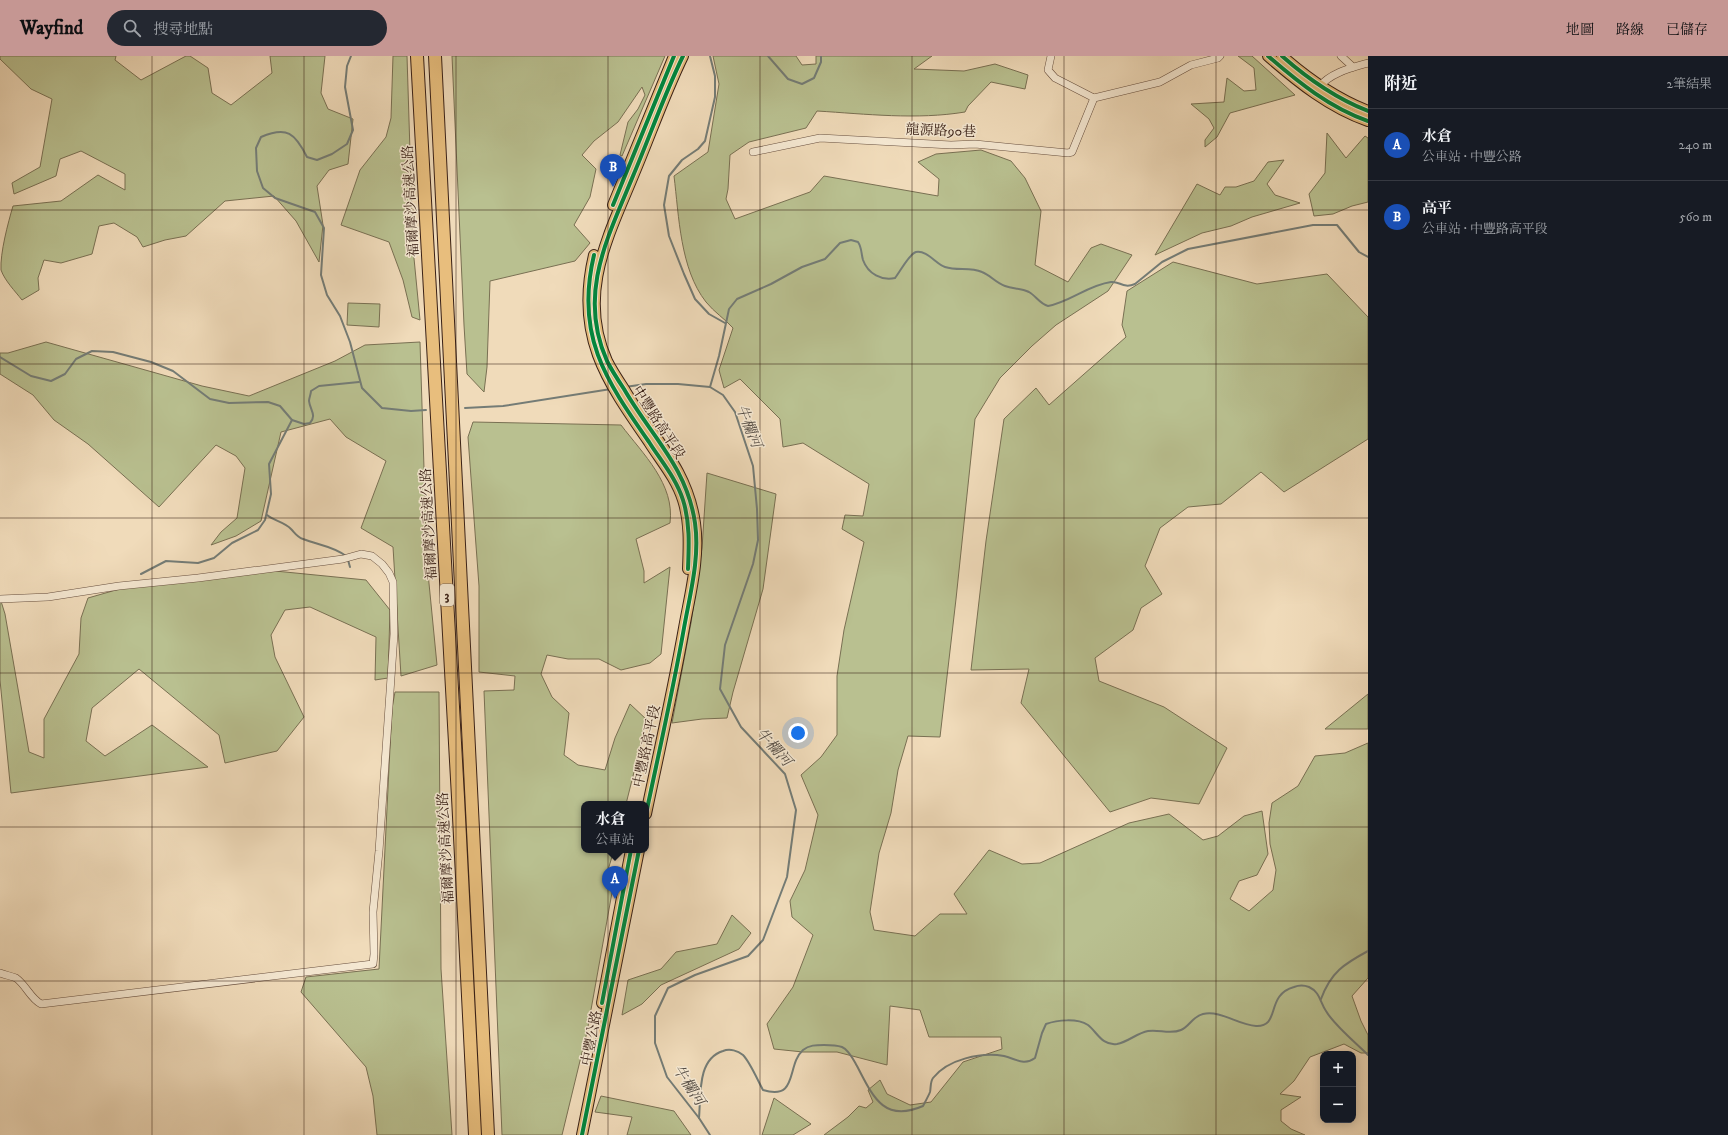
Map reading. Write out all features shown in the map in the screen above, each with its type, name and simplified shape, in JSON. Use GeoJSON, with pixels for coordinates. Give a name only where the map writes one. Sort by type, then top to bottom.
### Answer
{"type":"FeatureCollection","features":[{"type":"Feature","properties":{"kind":"highway","name":"福爾摩沙高速公路"},"geometry":{"type":"LineString","coordinates":[[417,56],[475,1135]]}},
{"type":"Feature","properties":{"kind":"highway","name":"福爾摩沙高速公路"},"geometry":{"type":"LineString","coordinates":[[435,56],[440,128],[488,1135]]}},
{"type":"Feature","properties":{"kind":"highway"},"geometry":{"type":"LineString","coordinates":[[440,128],[441,56]]}},
{"type":"Feature","properties":{"kind":"main road","name":"中豐路高平段"},"geometry":{"type":"LineString","coordinates":[[648,801],[688,575],[692,528],[675,481],[626,402],[592,338],[587,308],[589,276],[594,254],[674,56]]}},
{"type":"Feature","properties":{"kind":"main road","name":"中豐路高平段"},"geometry":{"type":"LineString","coordinates":[[604,363],[596,312],[598,265],[613,220],[682,56]]}},
{"type":"Feature","properties":{"kind":"main road"},"geometry":{"type":"LineString","coordinates":[[1268,56],[1355,117],[1368,121]]}},
{"type":"Feature","properties":{"kind":"main road"},"geometry":{"type":"LineString","coordinates":[[1282,56],[1316,90],[1368,111]]}},
{"type":"Feature","properties":{"kind":"main road","name":"中豐路高平段"},"geometry":{"type":"LineString","coordinates":[[642,801],[658,739]]}},
{"type":"Feature","properties":{"kind":"main road","name":"中豐公路"},"geometry":{"type":"LineString","coordinates":[[575,1135],[584,1099],[630,853]]}},
{"type":"Feature","properties":{"kind":"main road","name":"中豐公路"},"geometry":{"type":"LineString","coordinates":[[582,1135],[638,853]]}},
{"type":"Feature","properties":{"kind":"street"},"geometry":{"type":"LineString","coordinates":[[1051,56],[1048,70],[1054,78],[1094,98],[1160,82],[1191,65],[1218,58],[1220,56]]}},
{"type":"Feature","properties":{"kind":"street"},"geometry":{"type":"LineString","coordinates":[[1341,56],[1353,67]]}},
{"type":"Feature","properties":{"kind":"street"},"geometry":{"type":"LineString","coordinates":[[1316,90],[1327,78],[1353,67],[1368,63]]}},
{"type":"Feature","properties":{"kind":"street","name":"龍源路90巷"},"geometry":{"type":"LineString","coordinates":[[753,152],[820,138],[951,145],[975,144],[1068,153],[1072,152],[1094,98]]}},
{"type":"Feature","properties":{"kind":"street"},"geometry":{"type":"LineString","coordinates":[[0,599],[48,597],[119,586],[198,578],[343,559],[361,554],[372,556],[382,564],[393,582],[394,634],[389,688],[379,851],[373,912],[373,964],[41,1004],[34,1000],[31,994],[16,978],[0,973]]}},
{"type":"Feature","properties":{"kind":"green space"},"geometry":{"type":"Polygon","coordinates":[[[0,56],[116,56],[115,60],[141,80],[186,56],[190,56],[208,68],[212,93],[231,105],[272,73],[270,56],[325,56],[321,93],[328,109],[353,119],[348,164],[329,170],[317,186],[323,225],[319,262],[296,221],[274,196],[225,201],[186,236],[165,240],[143,247],[137,237],[114,223],[99,226],[92,254],[61,263],[44,260],[38,278],[39,290],[22,300],[1,270],[3,247],[13,206],[61,201],[98,175],[125,190],[125,174],[81,151],[60,159],[56,176],[14,194],[12,183],[40,167],[52,99],[31,89],[0,59],[0,56]]]}},
{"type":"Feature","properties":{"kind":"green space"},"geometry":{"type":"Polygon","coordinates":[[[393,56],[407,56],[413,248],[420,320],[412,317],[403,280],[389,242],[341,225],[360,170],[386,137],[391,118],[393,56]]]}},
{"type":"Feature","properties":{"kind":"green space"},"geometry":{"type":"Polygon","coordinates":[[[452,56],[665,56],[622,156],[620,155],[628,122],[638,109],[645,95],[642,87],[618,122],[594,141],[582,155],[596,169],[590,197],[574,225],[590,243],[575,261],[490,281],[487,367],[484,392],[467,374],[452,56]]]}},
{"type":"Feature","properties":{"kind":"green space"},"geometry":{"type":"Polygon","coordinates":[[[713,56],[796,56],[802,65],[816,64],[816,56],[932,56],[914,69],[964,71],[995,64],[1028,75],[1025,89],[991,82],[968,106],[965,112],[929,116],[910,116],[817,111],[806,128],[749,142],[730,155],[726,199],[735,219],[810,192],[824,176],[938,196],[939,179],[918,162],[936,154],[981,150],[1011,161],[1025,178],[1041,211],[1035,265],[1068,282],[1091,248],[1101,244],[1132,255],[1108,291],[1056,325],[1032,346],[1000,378],[975,419],[940,737],[908,736],[898,770],[891,813],[879,853],[870,912],[874,930],[915,936],[940,914],[967,914],[954,894],[989,850],[1022,864],[1040,863],[1129,823],[1169,814],[1203,840],[1218,836],[1244,816],[1262,811],[1268,854],[1257,875],[1239,881],[1230,899],[1249,911],[1273,890],[1276,870],[1270,844],[1269,823],[1272,803],[1298,786],[1315,756],[1345,753],[1368,743],[1368,978],[1352,996],[1368,1035],[1368,1053],[1361,1053],[1344,1044],[1326,1051],[1320,1051],[1320,1053],[1310,1057],[1294,1081],[1280,1094],[1301,1097],[1281,1110],[1281,1121],[1291,1129],[1305,1135],[824,1135],[848,1117],[859,1106],[866,1108],[873,1102],[868,1090],[880,1080],[887,1094],[910,1105],[931,1102],[963,1062],[1002,1049],[1001,1037],[929,1037],[920,1010],[890,1006],[887,1065],[837,1052],[803,1052],[774,1049],[767,1024],[793,987],[813,935],[792,917],[790,901],[805,870],[818,815],[801,775],[821,757],[837,735],[837,676],[844,630],[864,542],[842,529],[845,515],[863,516],[869,484],[803,443],[783,447],[780,419],[740,379],[724,388],[719,370],[733,328],[706,302],[697,289],[691,274],[679,225],[674,176],[708,152],[719,84],[713,56]]]}},
{"type":"Feature","properties":{"kind":"green space"},"geometry":{"type":"Polygon","coordinates":[[[1238,56],[1252,56],[1295,95],[1230,113],[1217,137],[1205,147],[1205,140],[1214,128],[1209,119],[1191,104],[1224,102],[1227,78],[1244,91],[1256,90],[1254,68],[1238,56]]]}},
{"type":"Feature","properties":{"kind":"green space"},"geometry":{"type":"Polygon","coordinates":[[[1327,133],[1346,158],[1365,136],[1368,138],[1368,202],[1352,206],[1333,214],[1314,216],[1309,194],[1325,173],[1327,133]]]}},
{"type":"Feature","properties":{"kind":"green space"},"geometry":{"type":"Polygon","coordinates":[[[1284,160],[1267,184],[1275,195],[1300,203],[1252,217],[1231,226],[1202,233],[1155,255],[1197,184],[1220,195],[1225,187],[1236,187],[1254,181],[1268,162],[1284,160]]]}},
{"type":"Feature","properties":{"kind":"green space"},"geometry":{"type":"Polygon","coordinates":[[[1173,262],[1257,284],[1327,274],[1368,317],[1368,439],[1284,492],[1261,472],[1221,504],[1188,507],[1160,528],[1145,566],[1162,594],[1141,608],[1133,630],[1095,658],[1099,681],[1164,707],[1227,748],[1199,804],[1151,798],[1110,812],[1021,703],[1029,669],[971,670],[986,541],[1004,419],[1036,388],[1049,405],[1126,337],[1122,325],[1127,291],[1173,262]]]}},
{"type":"Feature","properties":{"kind":"green space"},"geometry":{"type":"Polygon","coordinates":[[[348,303],[380,304],[379,327],[347,325],[348,303]]]}},
{"type":"Feature","properties":{"kind":"green space"},"geometry":{"type":"Polygon","coordinates":[[[46,342],[202,386],[249,396],[335,361],[365,345],[420,342],[427,563],[437,665],[401,676],[393,547],[361,528],[386,461],[346,437],[330,419],[281,432],[261,521],[236,536],[211,545],[221,532],[237,518],[245,468],[236,456],[216,445],[159,507],[88,444],[54,420],[33,395],[0,374],[0,353],[8,353],[46,342]]]}},
{"type":"Feature","properties":{"kind":"green space"},"geometry":{"type":"Polygon","coordinates":[[[473,422],[621,425],[656,470],[668,495],[670,509],[670,523],[636,539],[644,571],[644,583],[670,567],[661,654],[650,663],[621,670],[599,659],[568,659],[547,655],[541,674],[552,697],[569,713],[564,755],[578,765],[605,770],[615,738],[630,704],[647,720],[627,801],[581,801],[581,853],[613,853],[608,870],[613,887],[587,1032],[562,1135],[502,1135],[484,691],[514,690],[515,676],[479,672],[479,586],[468,437],[473,422]]]}},
{"type":"Feature","properties":{"kind":"green space"},"geometry":{"type":"Polygon","coordinates":[[[707,473],[776,494],[763,589],[733,692],[727,718],[702,719],[672,723],[691,623],[702,548],[707,473]]]}},
{"type":"Feature","properties":{"kind":"green space"},"geometry":{"type":"Polygon","coordinates":[[[265,570],[366,580],[390,610],[388,678],[375,680],[376,637],[310,607],[285,610],[271,635],[275,657],[304,717],[277,751],[225,763],[219,735],[139,669],[92,708],[86,741],[105,756],[152,725],[208,767],[11,793],[0,680],[0,598],[5,614],[29,752],[44,758],[44,719],[79,654],[81,618],[88,598],[130,586],[265,570]]]}},
{"type":"Feature","properties":{"kind":"green space"},"geometry":{"type":"Polygon","coordinates":[[[395,692],[439,692],[441,969],[452,1135],[377,1135],[373,1096],[366,1067],[301,992],[306,977],[379,969],[392,708],[395,692]]]}},
{"type":"Feature","properties":{"kind":"green space"},"geometry":{"type":"Polygon","coordinates":[[[1368,694],[1368,729],[1325,729],[1368,694]]]}},
{"type":"Feature","properties":{"kind":"green space"},"geometry":{"type":"Polygon","coordinates":[[[732,915],[751,933],[739,949],[661,985],[642,1004],[622,1015],[628,980],[661,969],[676,952],[717,944],[732,915]]]}},
{"type":"Feature","properties":{"kind":"green space"},"geometry":{"type":"Polygon","coordinates":[[[601,1096],[674,1111],[691,1135],[627,1135],[632,1117],[595,1112],[601,1096]]]}},
{"type":"Feature","properties":{"kind":"green space"},"geometry":{"type":"Polygon","coordinates":[[[774,1098],[811,1124],[793,1135],[762,1135],[774,1098]]]}},
{"type":"Feature","properties":{"kind":"waterway"},"geometry":{"type":"LineString","coordinates":[[351,56],[347,66],[345,87],[353,130],[347,144],[332,154],[317,160],[307,157],[298,142],[289,134],[284,132],[270,134],[261,137],[256,148],[257,171],[263,188],[275,198],[315,212],[324,228],[321,275],[327,295],[340,316],[350,342],[362,388],[382,408],[411,411],[426,410]]}},
{"type":"Feature","properties":{"kind":"waterway"},"geometry":{"type":"LineString","coordinates":[[710,56],[715,76],[715,97],[705,141],[698,149],[682,160],[669,176],[664,205],[669,236],[695,299],[709,314],[725,323]]}},
{"type":"Feature","properties":{"kind":"waterway"},"geometry":{"type":"LineString","coordinates":[[768,56],[788,79],[802,84],[814,78],[821,62],[821,56]]}},
{"type":"Feature","properties":{"kind":"waterway"},"geometry":{"type":"LineString","coordinates":[[710,387],[719,356],[729,309],[737,299],[771,284],[802,267],[825,259],[840,243],[851,240],[858,242],[861,248],[863,260],[868,269],[880,277],[890,279],[895,278],[910,256],[913,253],[920,252],[928,255],[945,267],[982,272],[1002,285],[1029,292],[1043,304],[1048,306],[1064,301],[1095,286],[1111,282],[1127,286],[1135,284],[1162,262],[1188,249],[1313,225],[1337,225],[1359,252],[1368,257]]}},
{"type":"Feature","properties":{"kind":"waterway"},"geometry":{"type":"LineString","coordinates":[[0,357],[31,376],[51,381],[65,374],[76,359],[92,351],[113,352],[151,362],[173,371],[210,399],[229,403],[268,402],[280,406],[292,420],[304,424],[310,423],[313,417],[309,401],[311,391],[319,386],[359,382]]}},
{"type":"Feature","properties":{"kind":"waterway","name":"牛欄河"},"geometry":{"type":"LineString","coordinates":[[625,387],[646,384],[678,384],[710,387],[723,395],[735,412],[753,466],[758,540],[753,564],[725,645],[720,689],[741,727],[785,774],[796,810],[787,877],[763,940],[748,956],[695,975],[668,988],[655,1016],[655,1043],[667,1077],[699,1118],[710,1135]]}},
{"type":"Feature","properties":{"kind":"waterway"},"geometry":{"type":"LineString","coordinates":[[465,408],[503,406],[611,389]]}},
{"type":"Feature","properties":{"kind":"waterway"},"geometry":{"type":"LineString","coordinates":[[141,574],[166,561],[198,563],[214,558],[232,543],[258,530],[265,520],[271,494],[269,464],[292,420]]}},
{"type":"Feature","properties":{"kind":"waterway"},"geometry":{"type":"LineString","coordinates":[[267,515],[289,527],[301,538],[331,548],[346,556]]}},
{"type":"Feature","properties":{"kind":"waterway"},"geometry":{"type":"LineString","coordinates":[[348,560],[350,567]]}},
{"type":"Feature","properties":{"kind":"waterway"},"geometry":{"type":"LineString","coordinates":[[1321,999],[1334,975],[1352,960],[1368,951]]}},
{"type":"Feature","properties":{"kind":"waterway"},"geometry":{"type":"LineString","coordinates":[[699,1118],[702,1079],[705,1070],[715,1055],[726,1050],[734,1050],[743,1055],[763,1090],[774,1092],[782,1090],[787,1086],[798,1056],[805,1048],[818,1045],[833,1045],[842,1047],[851,1055],[869,1088],[881,1104],[889,1109],[898,1111],[910,1110],[923,1106],[930,1092],[933,1078],[939,1071],[956,1062],[966,1058],[985,1055],[1004,1056],[1024,1062],[1035,1058],[1046,1024],[1056,1021],[1078,1021],[1088,1025],[1100,1038],[1107,1043],[1112,1044],[1121,1043],[1148,1031],[1169,1032],[1184,1029],[1196,1017],[1210,1013],[1249,1025],[1264,1025],[1271,1016],[1279,997],[1285,991],[1300,986],[1313,989],[1334,1022],[1368,1055]]}},
{"type":"Feature","properties":{"kind":"cycle path"},"geometry":{"type":"LineString","coordinates":[[613,205],[674,56]]}},
{"type":"Feature","properties":{"kind":"cycle path"},"geometry":{"type":"LineString","coordinates":[[649,801],[671,698],[691,589],[696,549],[695,523],[691,503],[676,468],[634,406],[607,361],[598,336],[595,312],[595,289],[599,266],[614,221],[683,56]]}},
{"type":"Feature","properties":{"kind":"cycle path"},"geometry":{"type":"LineString","coordinates":[[1268,56],[1303,85],[1328,102],[1354,116],[1368,121]]}},
{"type":"Feature","properties":{"kind":"cycle path"},"geometry":{"type":"LineString","coordinates":[[1282,56],[1322,87],[1344,100],[1368,111]]}},
{"type":"Feature","properties":{"kind":"cycle path"},"geometry":{"type":"LineString","coordinates":[[594,255],[589,283],[588,309],[591,333],[607,376],[633,419],[668,470],[680,492],[688,525],[688,569]]}},
{"type":"Feature","properties":{"kind":"cycle path"},"geometry":{"type":"LineString","coordinates":[[602,1003],[630,853]]}},
{"type":"Feature","properties":{"kind":"cycle path"},"geometry":{"type":"LineString","coordinates":[[582,1135],[638,853]]}},
{"type":"Feature","properties":{"kind":"place","name":"高平"},"geometry":{"type":"Point","coordinates":[613,187]}},
{"type":"Feature","properties":{"kind":"place","name":"水倉"},"geometry":{"type":"Point","coordinates":[615,899]}}]}
